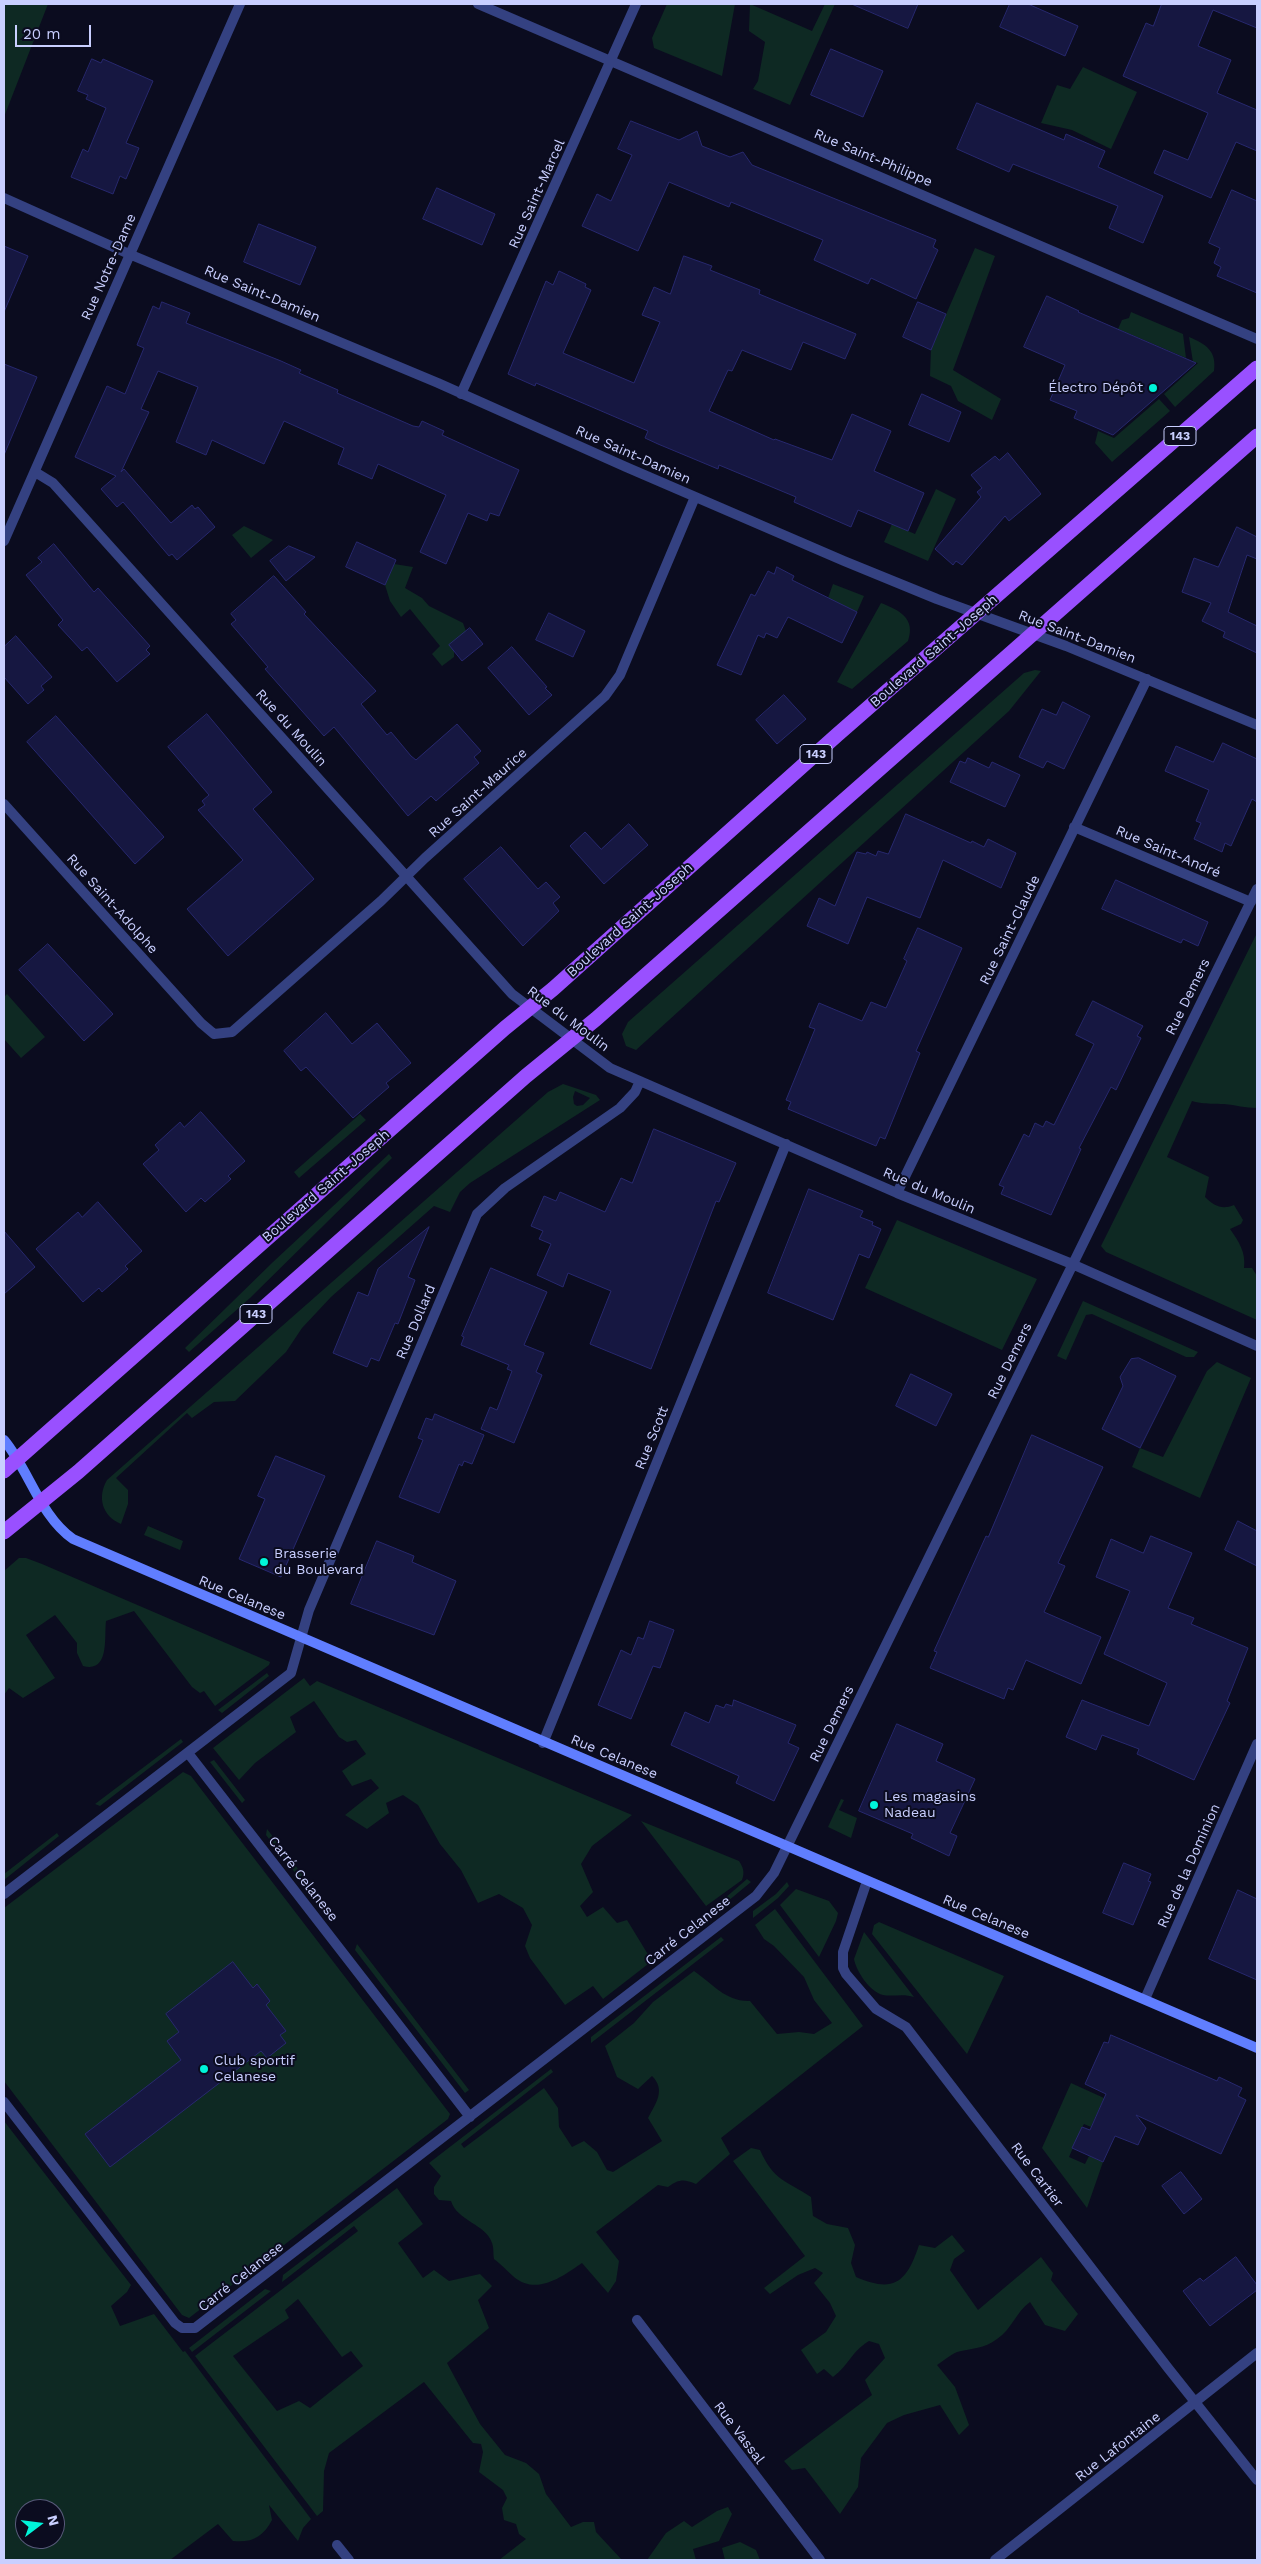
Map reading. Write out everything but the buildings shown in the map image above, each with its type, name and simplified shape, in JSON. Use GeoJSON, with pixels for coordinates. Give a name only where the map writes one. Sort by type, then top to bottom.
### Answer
{"type":"FeatureCollection","features":[{"type":"Feature","properties":{"kind":"main road","name":"Boulevard Saint-Joseph"},"geometry":{"type":"LineString","coordinates":[[4,1471],[1257,368]]}},
{"type":"Feature","properties":{"kind":"main road","name":"143"},"geometry":{"type":"LineString","coordinates":[[4,1532],[78,1472],[526,1076],[571,1040],[1257,436]]}},
{"type":"Feature","properties":{"kind":"street","name":"Rue Notre-Dame"},"geometry":{"type":"LineString","coordinates":[[4,541],[240,4]]}},
{"type":"Feature","properties":{"kind":"street","name":"Rue Saint-Philippe"},"geometry":{"type":"LineString","coordinates":[[478,4],[1257,339]]}},
{"type":"Feature","properties":{"kind":"street","name":"Rue Saint-Marcel"},"geometry":{"type":"LineString","coordinates":[[462,394],[636,4]]}},
{"type":"Feature","properties":{"kind":"street","name":"Rue Saint-Damien"},"geometry":{"type":"LineString","coordinates":[[4,198],[129,254],[462,394],[694,497],[977,614],[1148,679],[1257,725]]}},
{"type":"Feature","properties":{"kind":"street","name":"Rue du Moulin"},"geometry":{"type":"LineString","coordinates":[[35,472],[53,483],[512,994],[605,1065],[897,1193],[1072,1264],[1257,1346]]}},
{"type":"Feature","properties":{"kind":"street","name":"Rue Saint-Maurice"},"geometry":{"type":"LineString","coordinates":[[201,1023],[210,1032],[217,1034],[235,1030],[595,707],[615,684],[694,497]]}},
{"type":"Feature","properties":{"kind":"street","name":"Rue Saint-Claude"},"geometry":{"type":"LineString","coordinates":[[897,1193],[1074,827],[1148,679]]}},
{"type":"Feature","properties":{"kind":"street","name":"Rue Saint-Adolphe"},"geometry":{"type":"LineString","coordinates":[[4,804],[201,1023]]}},
{"type":"Feature","properties":{"kind":"street","name":"Rue Saint-André"},"geometry":{"type":"LineString","coordinates":[[1074,827],[1251,902]]}},
{"type":"Feature","properties":{"kind":"street","name":"Rue Demers"},"geometry":{"type":"LineString","coordinates":[[788,1845],[1257,889]]}},
{"type":"Feature","properties":{"kind":"street","name":"Rue Dollard"},"geometry":{"type":"LineString","coordinates":[[301,1639],[309,1610],[477,1214],[505,1188],[620,1108],[635,1092],[640,1081]]}},
{"type":"Feature","properties":{"kind":"street","name":"Rue Scott"},"geometry":{"type":"LineString","coordinates":[[543,1742],[786,1144]]}},
{"type":"Feature","properties":{"kind":"street","name":"Rue Celanese"},"geometry":{"type":"LineString","coordinates":[[4,1440],[18,1459],[56,1523],[73,1539],[301,1639],[788,1845],[867,1881],[1257,2048]]}},
{"type":"Feature","properties":{"kind":"street"},"geometry":{"type":"LineString","coordinates":[[4,1894],[291,1673],[301,1639]]}},
{"type":"Feature","properties":{"kind":"street","name":"Rue de la Dominion"},"geometry":{"type":"LineString","coordinates":[[1145,1999],[1257,1744]]}},
{"type":"Feature","properties":{"kind":"street","name":"Carré Celanese"},"geometry":{"type":"LineString","coordinates":[[188,1753],[470,2116]]}},
{"type":"Feature","properties":{"kind":"street","name":"Carré Celanese"},"geometry":{"type":"LineString","coordinates":[[4,2102],[176,2323],[186,2329],[200,2326],[756,1896],[770,1881],[788,1845]]}},
{"type":"Feature","properties":{"kind":"street","name":"Rue Cartier"},"geometry":{"type":"LineString","coordinates":[[867,1881],[843,1952],[846,1974],[876,2009],[906,2027],[1195,2403],[1257,2480]]}},
{"type":"Feature","properties":{"kind":"street","name":"Rue Vassal"},"geometry":{"type":"LineString","coordinates":[[637,2320],[820,2560]]}},
{"type":"Feature","properties":{"kind":"street","name":"Rue Lafontaine"},"geometry":{"type":"LineString","coordinates":[[995,2560],[1257,2353]]}},
{"type":"Feature","properties":{"kind":"street"},"geometry":{"type":"LineString","coordinates":[[337,2545],[349,2560]]}},
{"type":"Feature","properties":{"kind":"green space"},"geometry":{"type":"Polygon","coordinates":[[[4,4],[48,4],[4,117],[4,4]]]}},
{"type":"Feature","properties":{"kind":"green space"},"geometry":{"type":"Polygon","coordinates":[[[667,4],[735,4],[722,76],[654,48],[652,38],[667,4]]]}},
{"type":"Feature","properties":{"kind":"green space"},"geometry":{"type":"Polygon","coordinates":[[[750,4],[812,31],[825,4],[835,4],[790,105],[753,89],[758,81],[765,42],[749,31],[750,4]]]}},
{"type":"Feature","properties":{"kind":"green space"},"geometry":{"type":"Polygon","coordinates":[[[1083,67],[1137,92],[1111,149],[1072,130],[1041,123],[1057,85],[1070,89],[1083,67]]]}},
{"type":"Feature","properties":{"kind":"green space"},"geometry":{"type":"Polygon","coordinates":[[[975,248],[995,256],[953,370],[1001,399],[992,420],[958,401],[951,386],[930,376],[931,349],[975,248]]]}},
{"type":"Feature","properties":{"kind":"green space"},"geometry":{"type":"Polygon","coordinates":[[[1131,312],[1183,334],[1186,358],[1118,329],[1122,320],[1129,318],[1131,312]]]}},
{"type":"Feature","properties":{"kind":"green space"},"geometry":{"type":"Polygon","coordinates":[[[1189,337],[1200,342],[1212,353],[1214,371],[1175,407],[1164,394],[1198,363],[1193,362],[1189,337]]]}},
{"type":"Feature","properties":{"kind":"green space"},"geometry":{"type":"Polygon","coordinates":[[[1159,399],[1170,411],[1112,462],[1095,443],[1098,431],[1114,438],[1159,399]]]}},
{"type":"Feature","properties":{"kind":"green space"},"geometry":{"type":"Polygon","coordinates":[[[936,489],[956,499],[928,561],[884,542],[892,524],[915,534],[936,489]]]}},
{"type":"Feature","properties":{"kind":"green space"},"geometry":{"type":"Polygon","coordinates":[[[244,526],[273,540],[251,558],[232,535],[244,526]]]}},
{"type":"Feature","properties":{"kind":"green space"},"geometry":{"type":"Polygon","coordinates":[[[394,564],[413,567],[405,588],[422,598],[429,606],[463,623],[467,634],[454,650],[454,657],[442,666],[432,654],[440,646],[410,609],[401,617],[390,601],[385,585],[394,564]]]}},
{"type":"Feature","properties":{"kind":"green space"},"geometry":{"type":"Polygon","coordinates":[[[833,584],[864,596],[857,612],[828,598],[833,584]]]}},
{"type":"Feature","properties":{"kind":"green space"},"geometry":{"type":"Polygon","coordinates":[[[881,603],[900,612],[908,621],[910,633],[908,641],[852,689],[837,682],[881,603]]]}},
{"type":"Feature","properties":{"kind":"green space"},"geometry":{"type":"Polygon","coordinates":[[[1035,670],[1041,671],[1009,711],[636,1050],[626,1046],[622,1034],[628,1022],[1024,673],[1035,670]]]}},
{"type":"Feature","properties":{"kind":"green space"},"geometry":{"type":"Polygon","coordinates":[[[1257,933],[1257,1108],[1192,1101],[1167,1157],[1209,1177],[1205,1197],[1218,1206],[1234,1205],[1243,1220],[1241,1224],[1230,1229],[1243,1252],[1244,1268],[1252,1268],[1257,1276],[1257,1320],[1106,1252],[1101,1246],[1257,933]]]}},
{"type":"Feature","properties":{"kind":"green space"},"geometry":{"type":"Polygon","coordinates":[[[7,994],[45,1037],[21,1058],[4,1039],[4,997],[7,994]]]}},
{"type":"Feature","properties":{"kind":"green space"},"geometry":{"type":"Polygon","coordinates":[[[563,1084],[596,1095],[600,1100],[470,1183],[460,1192],[450,1212],[434,1206],[331,1297],[302,1328],[286,1352],[235,1401],[214,1402],[192,1418],[187,1413],[116,1478],[128,1490],[128,1504],[121,1524],[109,1516],[102,1499],[102,1493],[107,1480],[548,1092],[563,1084]],[[575,1091],[573,1097],[574,1104],[577,1106],[583,1105],[590,1098],[575,1091]]]}},
{"type":"Feature","properties":{"kind":"green space"},"geometry":{"type":"Polygon","coordinates":[[[360,1114],[366,1120],[299,1178],[294,1172],[360,1114]]]}},
{"type":"Feature","properties":{"kind":"green space"},"geometry":{"type":"Polygon","coordinates":[[[389,1154],[392,1158],[250,1298],[189,1352],[185,1348],[273,1262],[389,1154]]]}},
{"type":"Feature","properties":{"kind":"green space"},"geometry":{"type":"Polygon","coordinates":[[[897,1220],[1037,1279],[1002,1350],[865,1288],[897,1220]]]}},
{"type":"Feature","properties":{"kind":"green space"},"geometry":{"type":"Polygon","coordinates":[[[1083,1301],[1198,1352],[1194,1357],[1186,1357],[1092,1314],[1086,1315],[1066,1360],[1057,1356],[1083,1301]]]}},
{"type":"Feature","properties":{"kind":"green space"},"geometry":{"type":"Polygon","coordinates":[[[1217,1362],[1251,1378],[1200,1498],[1132,1467],[1140,1448],[1163,1457],[1207,1371],[1217,1362]]]}},
{"type":"Feature","properties":{"kind":"green space"},"geometry":{"type":"Polygon","coordinates":[[[148,1526],[183,1541],[180,1550],[144,1535],[148,1526]]]}},
{"type":"Feature","properties":{"kind":"green space"},"geometry":{"type":"Polygon","coordinates":[[[19,1558],[26,1558],[42,1564],[270,1662],[269,1665],[215,1706],[204,1691],[200,1693],[192,1687],[134,1611],[106,1621],[102,1659],[92,1667],[83,1666],[77,1653],[77,1643],[55,1615],[26,1635],[55,1678],[23,1698],[9,1688],[4,1695],[4,1571],[19,1558]]]}},
{"type":"Feature","properties":{"kind":"green space"},"geometry":{"type":"Polygon","coordinates":[[[267,1673],[269,1676],[222,1713],[218,1710],[267,1673]]]}},
{"type":"Feature","properties":{"kind":"green space"},"geometry":{"type":"Polygon","coordinates":[[[304,1678],[310,1686],[317,1681],[632,1815],[592,1846],[581,1864],[593,1892],[580,1906],[587,1917],[603,1907],[617,1923],[627,1920],[652,1961],[603,1999],[593,1986],[565,2005],[530,1958],[525,1946],[532,1925],[523,1908],[499,1894],[478,1903],[461,1870],[440,1844],[418,1805],[403,1795],[386,1803],[389,1813],[367,1829],[345,1815],[379,1788],[371,1779],[352,1786],[342,1771],[366,1754],[356,1740],[347,1742],[339,1737],[314,1701],[290,1717],[296,1732],[255,1763],[239,1780],[213,1748],[304,1678]]]}},
{"type":"Feature","properties":{"kind":"green space"},"geometry":{"type":"Polygon","coordinates":[[[181,1739],[183,1742],[100,1806],[95,1804],[181,1739]]]}},
{"type":"Feature","properties":{"kind":"green space"},"geometry":{"type":"Polygon","coordinates":[[[214,1760],[245,1800],[242,1803],[210,1762],[214,1760]]]}},
{"type":"Feature","properties":{"kind":"green space"},"geometry":{"type":"Polygon","coordinates":[[[183,1772],[191,1776],[450,2114],[448,2119],[189,2318],[182,2315],[4,2081],[4,1908],[183,1772]]]}},
{"type":"Feature","properties":{"kind":"green space"},"geometry":{"type":"Polygon","coordinates":[[[841,1799],[844,1800],[839,1810],[857,1818],[851,1838],[828,1827],[841,1799]]]}},
{"type":"Feature","properties":{"kind":"green space"},"geometry":{"type":"Polygon","coordinates":[[[641,1821],[739,1861],[743,1870],[742,1880],[706,1906],[641,1821]]]}},
{"type":"Feature","properties":{"kind":"green space"},"geometry":{"type":"Polygon","coordinates":[[[267,1829],[327,1906],[323,1909],[266,1835],[267,1829]]]}},
{"type":"Feature","properties":{"kind":"green space"},"geometry":{"type":"Polygon","coordinates":[[[57,1833],[59,1836],[4,1880],[4,1874],[57,1833]]]}},
{"type":"Feature","properties":{"kind":"green space"},"geometry":{"type":"Polygon","coordinates":[[[747,1879],[751,1882],[716,1911],[710,1911],[747,1879]]]}},
{"type":"Feature","properties":{"kind":"green space"},"geometry":{"type":"Polygon","coordinates":[[[787,1882],[789,1886],[778,1898],[753,1918],[753,1911],[776,1894],[787,1882]]]}},
{"type":"Feature","properties":{"kind":"green space"},"geometry":{"type":"Polygon","coordinates":[[[796,1889],[829,1901],[838,1913],[819,1957],[780,1905],[796,1889]]]}},
{"type":"Feature","properties":{"kind":"green space"},"geometry":{"type":"Polygon","coordinates":[[[775,1909],[863,2026],[721,2138],[730,2154],[696,2184],[682,2181],[675,2182],[668,2187],[658,2185],[596,2232],[619,2261],[616,2281],[608,2293],[582,2263],[558,2278],[541,2284],[532,2285],[514,2277],[494,2259],[492,2243],[484,2231],[459,2213],[451,2201],[439,2200],[434,2194],[434,2187],[441,2176],[429,2163],[551,2069],[553,2072],[461,2144],[464,2148],[544,2088],[558,2108],[559,2127],[572,2147],[584,2141],[597,2152],[607,2170],[613,2172],[662,2141],[648,2118],[658,2097],[659,2091],[656,2081],[652,2076],[638,2089],[617,2077],[605,2046],[634,2023],[653,2002],[694,1971],[734,1999],[750,2001],[777,2034],[799,2032],[814,2034],[832,2023],[814,2000],[804,1977],[774,1946],[764,1939],[755,1925],[775,1909]]]}},
{"type":"Feature","properties":{"kind":"green space"},"geometry":{"type":"Polygon","coordinates":[[[879,1922],[1004,1976],[967,2054],[872,1934],[874,1925],[879,1922]]]}},
{"type":"Feature","properties":{"kind":"green space"},"geometry":{"type":"Polygon","coordinates":[[[864,1932],[914,1997],[883,1995],[873,1990],[864,1980],[854,1959],[864,1932]]]}},
{"type":"Feature","properties":{"kind":"green space"},"geometry":{"type":"Polygon","coordinates":[[[721,1937],[724,1940],[591,2043],[591,2037],[721,1937]]]}},
{"type":"Feature","properties":{"kind":"green space"},"geometry":{"type":"Polygon","coordinates":[[[357,1944],[469,2090],[465,2093],[355,1950],[357,1944]]]}},
{"type":"Feature","properties":{"kind":"green space"},"geometry":{"type":"Polygon","coordinates":[[[1071,2083],[1104,2098],[1091,2127],[1084,2124],[1082,2127],[1069,2157],[1085,2164],[1089,2156],[1103,2162],[1087,2208],[1042,2148],[1071,2083]]]}},
{"type":"Feature","properties":{"kind":"green space"},"geometry":{"type":"Polygon","coordinates":[[[4,2121],[131,2285],[127,2292],[111,2306],[120,2326],[154,2314],[183,2352],[185,2351],[311,2519],[303,2528],[298,2541],[269,2505],[272,2520],[265,2531],[256,2538],[246,2541],[233,2541],[218,2524],[170,2560],[4,2560],[4,2121]]]}},
{"type":"Feature","properties":{"kind":"green space"},"geometry":{"type":"Polygon","coordinates":[[[751,2148],[760,2150],[770,2168],[781,2179],[811,2197],[813,2216],[827,2224],[848,2228],[855,2245],[851,2263],[856,2277],[881,2284],[890,2284],[898,2281],[910,2268],[919,2245],[935,2248],[952,2235],[965,2251],[954,2259],[950,2270],[978,2310],[1041,2257],[1053,2273],[1051,2280],[1078,2314],[1065,2331],[1045,2325],[1030,2302],[997,2339],[983,2346],[957,2352],[937,2365],[955,2387],[969,2425],[959,2435],[940,2405],[904,2415],[887,2423],[861,2458],[858,2487],[840,2514],[805,2468],[792,2470],[784,2461],[872,2395],[865,2380],[885,2358],[879,2344],[869,2341],[858,2349],[833,2377],[824,2369],[817,2374],[801,2350],[826,2332],[836,2316],[830,2303],[814,2283],[823,2273],[815,2268],[798,2275],[770,2294],[764,2288],[805,2256],[733,2161],[751,2148]]]}},
{"type":"Feature","properties":{"kind":"green space"},"geometry":{"type":"Polygon","coordinates":[[[397,2188],[423,2224],[398,2243],[423,2278],[434,2270],[449,2281],[480,2274],[492,2286],[478,2300],[489,2328],[447,2363],[480,2424],[505,2455],[526,2463],[539,2474],[546,2494],[571,2527],[583,2522],[594,2522],[596,2532],[622,2560],[499,2560],[526,2539],[519,2534],[516,2524],[504,2520],[502,2508],[507,2498],[503,2490],[479,2472],[483,2452],[481,2444],[473,2443],[424,2382],[329,2453],[324,2471],[323,2511],[317,2516],[195,2356],[358,2231],[354,2226],[282,2282],[283,2275],[397,2188]],[[298,2299],[285,2310],[289,2318],[233,2356],[277,2411],[299,2401],[310,2408],[363,2366],[351,2351],[342,2357],[298,2299]]]}},
{"type":"Feature","properties":{"kind":"green space"},"geometry":{"type":"Polygon","coordinates":[[[265,2289],[271,2291],[192,2352],[189,2348],[265,2289]]]}},
{"type":"Feature","properties":{"kind":"green space"},"geometry":{"type":"Polygon","coordinates":[[[728,2507],[732,2514],[719,2541],[693,2549],[696,2560],[647,2560],[666,2533],[684,2521],[692,2527],[717,2511],[728,2507]]]}},
{"type":"Feature","properties":{"kind":"green space"},"geometry":{"type":"Polygon","coordinates":[[[740,2542],[756,2550],[760,2560],[725,2560],[722,2548],[740,2542]]]}},
{"type":"Feature","properties":{"kind":"place","name":"Électro Dépôt"},"geometry":{"type":"Point","coordinates":[1153,388]}},
{"type":"Feature","properties":{"kind":"place","name":"Brasserie du Boulevard"},"geometry":{"type":"Point","coordinates":[264,1562]}},
{"type":"Feature","properties":{"kind":"place","name":"Les magasins Nadeau"},"geometry":{"type":"Point","coordinates":[874,1805]}},
{"type":"Feature","properties":{"kind":"place","name":"Club sportif Celanese"},"geometry":{"type":"Point","coordinates":[204,2069]}}]}
